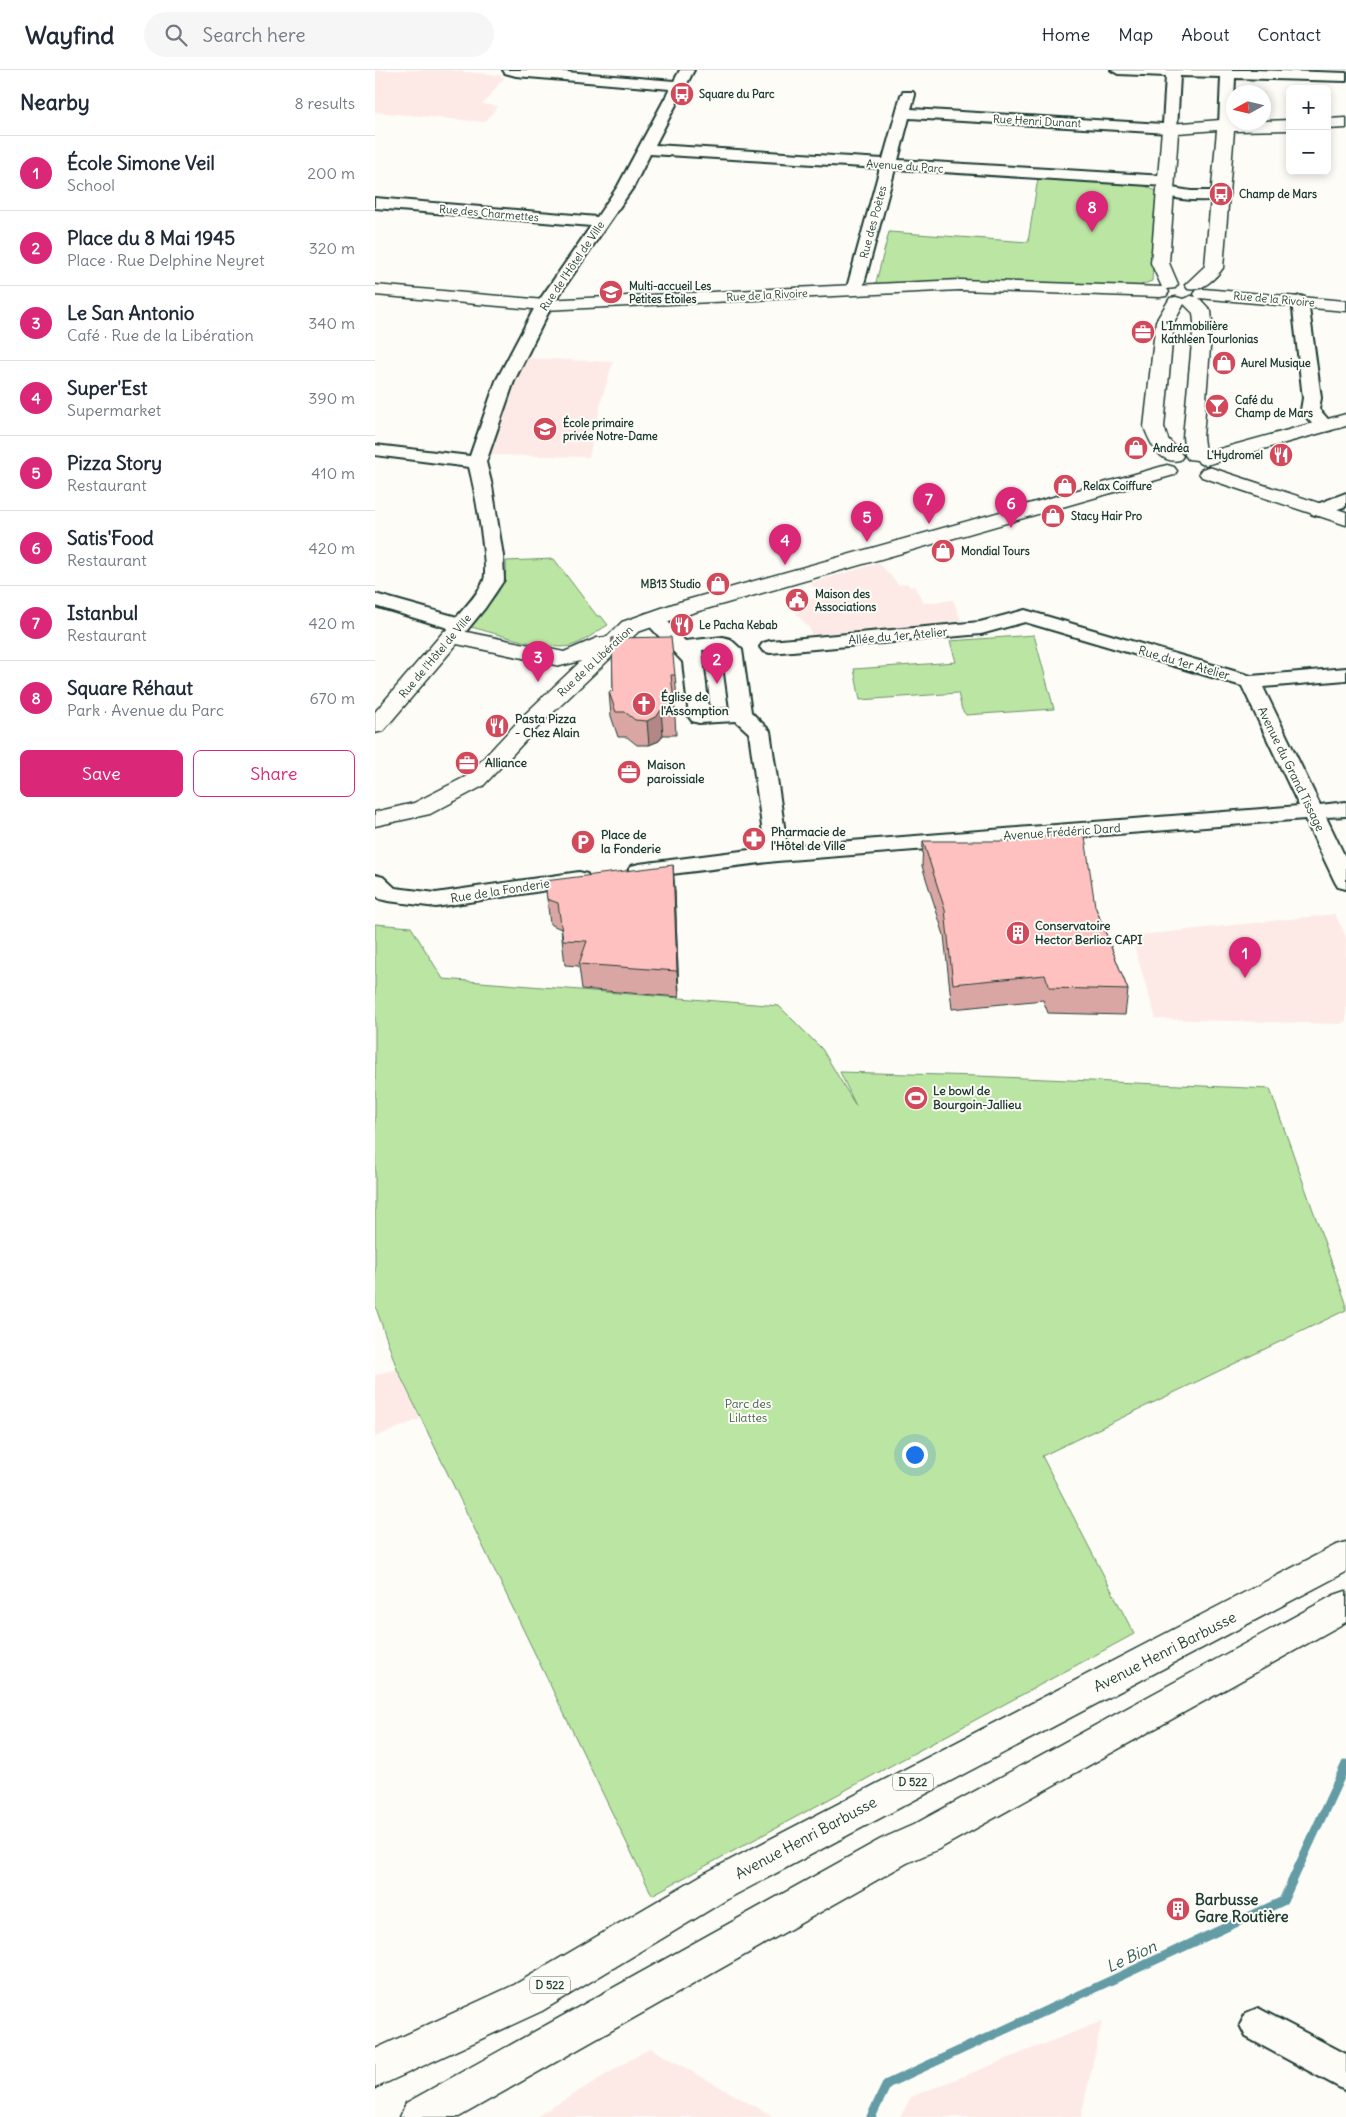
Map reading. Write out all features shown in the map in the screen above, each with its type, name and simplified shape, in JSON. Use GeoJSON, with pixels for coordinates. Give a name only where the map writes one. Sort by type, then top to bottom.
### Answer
{"type":"FeatureCollection","features":[{"type":"Feature","properties":{"kind":"street","name":"Rue de l'Hôtel de Ville"},"geometry":{"type":"LineString","coordinates":[[375,726],[478,604],[494,580],[493,556],[483,486],[477,462],[505,381],[544,305],[626,186],[687,70]]}},
{"type":"Feature","properties":{"kind":"street"},"geometry":{"type":"LineString","coordinates":[[1118,70],[1346,77]]}},
{"type":"Feature","properties":{"kind":"street"},"geometry":{"type":"LineString","coordinates":[[513,71],[679,86]]}},
{"type":"Feature","properties":{"kind":"street"},"geometry":{"type":"LineString","coordinates":[[1174,71],[1160,263],[1164,288],[1163,297],[1191,295]]}},
{"type":"Feature","properties":{"kind":"street"},"geometry":{"type":"LineString","coordinates":[[1228,74],[1229,85]]}},
{"type":"Feature","properties":{"kind":"street","name":"Rue des Poètes"},"geometry":{"type":"LineString","coordinates":[[854,291],[908,96]]}},
{"type":"Feature","properties":{"kind":"street","name":"Rue Henri Dunant"},"geometry":{"type":"LineString","coordinates":[[904,114],[1170,129]]}},
{"type":"Feature","properties":{"kind":"street"},"geometry":{"type":"LineString","coordinates":[[1331,120],[1346,119]]}},
{"type":"Feature","properties":{"kind":"street"},"geometry":{"type":"LineString","coordinates":[[1271,122],[1286,121]]}},
{"type":"Feature","properties":{"kind":"street"},"geometry":{"type":"LineString","coordinates":[[1331,124],[1346,123]]}},
{"type":"Feature","properties":{"kind":"street"},"geometry":{"type":"LineString","coordinates":[[1170,129],[1226,125]]}},
{"type":"Feature","properties":{"kind":"street"},"geometry":{"type":"LineString","coordinates":[[1271,126],[1286,125]]}},
{"type":"Feature","properties":{"kind":"street"},"geometry":{"type":"LineString","coordinates":[[1232,130],[1221,194],[1214,268],[1165,321],[1155,427],[1159,441],[1189,467],[1346,519]]}},
{"type":"Feature","properties":{"kind":"street","name":"Avenue du Parc"},"geometry":{"type":"LineString","coordinates":[[645,149],[888,165],[1165,187],[1191,196],[1221,194]]}},
{"type":"Feature","properties":{"kind":"street","name":"Rue des Charmettes"},"geometry":{"type":"LineString","coordinates":[[375,203],[602,222]]}},
{"type":"Feature","properties":{"kind":"street","name":"Rue de la Rivoire"},"geometry":{"type":"LineString","coordinates":[[375,290],[544,305],[960,285],[1164,288],[1181,282],[1191,295],[1300,301],[1346,306]]}},
{"type":"Feature","properties":{"kind":"street"},"geometry":{"type":"LineString","coordinates":[[1189,467],[1203,322],[1202,312],[1191,295]]}},
{"type":"Feature","properties":{"kind":"street"},"geometry":{"type":"LineString","coordinates":[[1300,301],[1312,398],[1310,410],[1325,426]]}},
{"type":"Feature","properties":{"kind":"street","name":"Rue de la Libération"},"geometry":{"type":"LineString","coordinates":[[375,819],[421,809],[475,781],[533,719],[572,668],[618,638],[630,627],[652,618],[1189,467],[1346,420]]}},
{"type":"Feature","properties":{"kind":"street"},"geometry":{"type":"LineString","coordinates":[[375,450],[477,462]]}},
{"type":"Feature","properties":{"kind":"street"},"geometry":{"type":"LineString","coordinates":[[1319,510],[1346,499]]}},
{"type":"Feature","properties":{"kind":"street"},"geometry":{"type":"LineString","coordinates":[[375,600],[456,630],[560,659],[572,668]]}},
{"type":"Feature","properties":{"kind":"street","name":"Allée du 1er Atelier"},"geometry":{"type":"LineString","coordinates":[[771,647],[981,628],[1025,616]]}},
{"type":"Feature","properties":{"kind":"street","name":"Rue du 1er Atelier"},"geometry":{"type":"LineString","coordinates":[[1025,616],[1250,682],[1346,674]]}},
{"type":"Feature","properties":{"kind":"street"},"geometry":{"type":"LineString","coordinates":[[652,618],[692,660]]}},
{"type":"Feature","properties":{"kind":"street"},"geometry":{"type":"LineString","coordinates":[[741,714],[699,717],[691,645],[723,643],[732,650],[741,714],[759,731],[777,854]]}},
{"type":"Feature","properties":{"kind":"street","name":"Avenue du Grand Tissage"},"geometry":{"type":"LineString","coordinates":[[1250,682],[1346,882]]}},
{"type":"Feature","properties":{"kind":"street","name":"Avenue Frédéric Dard"},"geometry":{"type":"LineString","coordinates":[[777,854],[1346,809]]}},
{"type":"Feature","properties":{"kind":"street","name":"Rue de la Fonderie"},"geometry":{"type":"LineString","coordinates":[[375,882],[388,894],[436,900],[609,875],[777,854]]}},
{"type":"Feature","properties":{"kind":"street","name":"Avenue Henri Barbusse"},"geometry":{"type":"LineString","coordinates":[[375,2069],[528,1998],[717,1885],[1346,1556]]}},
{"type":"Feature","properties":{"kind":"street"},"geometry":{"type":"LineString","coordinates":[[421,2117],[885,1856],[926,1837],[1346,1605]]}},
{"type":"Feature","properties":{"kind":"street"},"geometry":{"type":"LineString","coordinates":[[1258,2025],[1346,2073]]}},
{"type":"Feature","properties":{"kind":"shaded area"},"geometry":{"type":"Polygon","coordinates":[[[375,70],[446,70],[500,75],[504,78],[483,104],[498,106],[485,122],[375,112],[375,70]]]}},
{"type":"Feature","properties":{"kind":"shaded area","name":"École primaire privée Notre-Dame"},"geometry":{"type":"Polygon","coordinates":[[[525,358],[613,362],[602,398],[589,457],[485,455],[525,358]]]}},
{"type":"Feature","properties":{"kind":"shaded area"},"geometry":{"type":"Polygon","coordinates":[[[879,563],[899,585],[907,583],[910,587],[914,586],[924,603],[953,600],[962,623],[811,635],[810,629],[796,613],[802,611],[796,604],[822,596],[810,583],[879,563]]]}},
{"type":"Feature","properties":{"kind":"shaded area"},"geometry":{"type":"Polygon","coordinates":[[[1335,914],[1346,937],[1346,1021],[1340,1024],[1156,1019],[1131,936],[1335,914]]]}},
{"type":"Feature","properties":{"kind":"shaded area"},"geometry":{"type":"Polygon","coordinates":[[[397,1369],[420,1419],[375,1437],[375,1375],[397,1369]]]}},
{"type":"Feature","properties":{"kind":"shaded area"},"geometry":{"type":"Polygon","coordinates":[[[1102,2021],[1081,2117],[900,2117],[911,2097],[1102,2021]]]}},
{"type":"Feature","properties":{"kind":"shaded area"},"geometry":{"type":"Polygon","coordinates":[[[650,2048],[774,2117],[536,2117],[650,2048]]]}},
{"type":"Feature","properties":{"kind":"green space"},"geometry":{"type":"Polygon","coordinates":[[[1038,178],[1143,185],[1158,192],[1152,281],[1133,288],[875,286],[889,232],[1028,242],[1038,178]]]}},
{"type":"Feature","properties":{"kind":"green space"},"geometry":{"type":"Polygon","coordinates":[[[554,559],[597,616],[601,616],[608,625],[580,642],[560,647],[535,644],[471,627],[500,589],[506,571],[506,561],[554,559]]]}},
{"type":"Feature","properties":{"kind":"green space"},"geometry":{"type":"Polygon","coordinates":[[[1034,635],[1054,709],[966,715],[962,710],[958,693],[860,700],[854,669],[956,662],[950,641],[1034,635]]]}},
{"type":"Feature","properties":{"kind":"green space","name":"Parc des Lilattes"},"geometry":{"type":"Polygon","coordinates":[[[375,924],[411,927],[443,979],[779,1006],[822,1049],[856,1106],[840,1072],[1270,1089],[1346,1303],[1346,1310],[1042,1456],[1134,1634],[652,1895],[397,1369],[375,1305],[375,924]]]}},
{"type":"Feature","properties":{"kind":"building","name":"Église de l'Assomption"},"geometry":{"type":"Polygon","coordinates":[[[671,637],[675,675],[671,675],[675,710],[661,710],[657,716],[647,721],[635,720],[625,712],[616,712],[609,692],[613,691],[612,638],[671,637]]]}},
{"type":"Feature","properties":{"kind":"building","name":"Conservatoire Hector Berlioz CAPI"},"geometry":{"type":"Polygon","coordinates":[[[1084,830],[1095,906],[1128,990],[1050,988],[1045,975],[953,984],[945,910],[923,841],[1021,841],[1084,830]]]}},
{"type":"Feature","properties":{"kind":"building"},"geometry":{"type":"Polygon","coordinates":[[[673,865],[677,971],[579,964],[587,941],[563,940],[558,903],[547,899],[545,881],[673,865]]]}},
{"type":"Feature","properties":{"kind":"waterway","name":"Le Bion"},"geometry":{"type":"LineString","coordinates":[[871,2117],[887,2084],[1283,1901],[1346,1764]]}},
{"type":"Feature","properties":{"kind":"place","name":"Square du Parc"},"geometry":{"type":"Point","coordinates":[682,94]}},
{"type":"Feature","properties":{"kind":"place","name":"Champ de Mars"},"geometry":{"type":"Point","coordinates":[1221,194]}},
{"type":"Feature","properties":{"kind":"place","name":"Square Réhaut"},"geometry":{"type":"Point","coordinates":[1092,232]}},
{"type":"Feature","properties":{"kind":"place","name":"Multi-accueil Les Petites Etoiles"},"geometry":{"type":"Point","coordinates":[611,292]}},
{"type":"Feature","properties":{"kind":"place","name":"L'Immobilière Kathleen Tourlonias"},"geometry":{"type":"Point","coordinates":[1143,332]}},
{"type":"Feature","properties":{"kind":"place","name":"Aurel Musique"},"geometry":{"type":"Point","coordinates":[1224,363]}},
{"type":"Feature","properties":{"kind":"place","name":"Café du Champ de Mars"},"geometry":{"type":"Point","coordinates":[1217,406]}},
{"type":"Feature","properties":{"kind":"place","name":"École primaire privée Notre-Dame"},"geometry":{"type":"Point","coordinates":[545,429]}},
{"type":"Feature","properties":{"kind":"place","name":"Andréa"},"geometry":{"type":"Point","coordinates":[1136,448]}},
{"type":"Feature","properties":{"kind":"place","name":"L'Hydromel"},"geometry":{"type":"Point","coordinates":[1281,455]}},
{"type":"Feature","properties":{"kind":"place","name":"Relax Coiffure"},"geometry":{"type":"Point","coordinates":[1065,486]}},
{"type":"Feature","properties":{"kind":"place","name":"Stacy Hair Pro"},"geometry":{"type":"Point","coordinates":[1053,516]}},
{"type":"Feature","properties":{"kind":"place","name":"Istanbul"},"geometry":{"type":"Point","coordinates":[929,524]}},
{"type":"Feature","properties":{"kind":"place","name":"Satis'Food"},"geometry":{"type":"Point","coordinates":[1011,528]}},
{"type":"Feature","properties":{"kind":"place","name":"Pizza Story"},"geometry":{"type":"Point","coordinates":[867,542]}},
{"type":"Feature","properties":{"kind":"place","name":"Mondial Tours"},"geometry":{"type":"Point","coordinates":[943,551]}},
{"type":"Feature","properties":{"kind":"place","name":"Super'Est"},"geometry":{"type":"Point","coordinates":[785,565]}},
{"type":"Feature","properties":{"kind":"place","name":"MB13 Studio"},"geometry":{"type":"Point","coordinates":[718,584]}},
{"type":"Feature","properties":{"kind":"place","name":"Maison des Associations"},"geometry":{"type":"Point","coordinates":[797,600]}},
{"type":"Feature","properties":{"kind":"place","name":"Le Pacha Kebab"},"geometry":{"type":"Point","coordinates":[682,625]}},
{"type":"Feature","properties":{"kind":"place","name":"Le San Antonio"},"geometry":{"type":"Point","coordinates":[538,682]}},
{"type":"Feature","properties":{"kind":"place","name":"Place du 8 Mai 1945"},"geometry":{"type":"Point","coordinates":[717,684]}},
{"type":"Feature","properties":{"kind":"place","name":"Église de l'Assomption"},"geometry":{"type":"Point","coordinates":[644,704]}},
{"type":"Feature","properties":{"kind":"place","name":"Pasta Pizza - Chez Alain"},"geometry":{"type":"Point","coordinates":[497,726]}},
{"type":"Feature","properties":{"kind":"place","name":"Alliance"},"geometry":{"type":"Point","coordinates":[467,763]}},
{"type":"Feature","properties":{"kind":"place","name":"Maison paroissiale"},"geometry":{"type":"Point","coordinates":[629,772]}},
{"type":"Feature","properties":{"kind":"place","name":"Pharmacie de l'Hôtel de Ville"},"geometry":{"type":"Point","coordinates":[754,839]}},
{"type":"Feature","properties":{"kind":"place","name":"Place de la Fonderie"},"geometry":{"type":"Point","coordinates":[583,842]}},
{"type":"Feature","properties":{"kind":"place","name":"Conservatoire Hector Berlioz CAPI"},"geometry":{"type":"Point","coordinates":[1018,933]}},
{"type":"Feature","properties":{"kind":"place","name":"École Simone Veil"},"geometry":{"type":"Point","coordinates":[1245,978]}},
{"type":"Feature","properties":{"kind":"place","name":"Le bowl de Bourgoin-Jallieu"},"geometry":{"type":"Point","coordinates":[916,1098]}},
{"type":"Feature","properties":{"kind":"place","name":"Barbusse Gare Routière"},"geometry":{"type":"Point","coordinates":[1178,1909]}}]}
